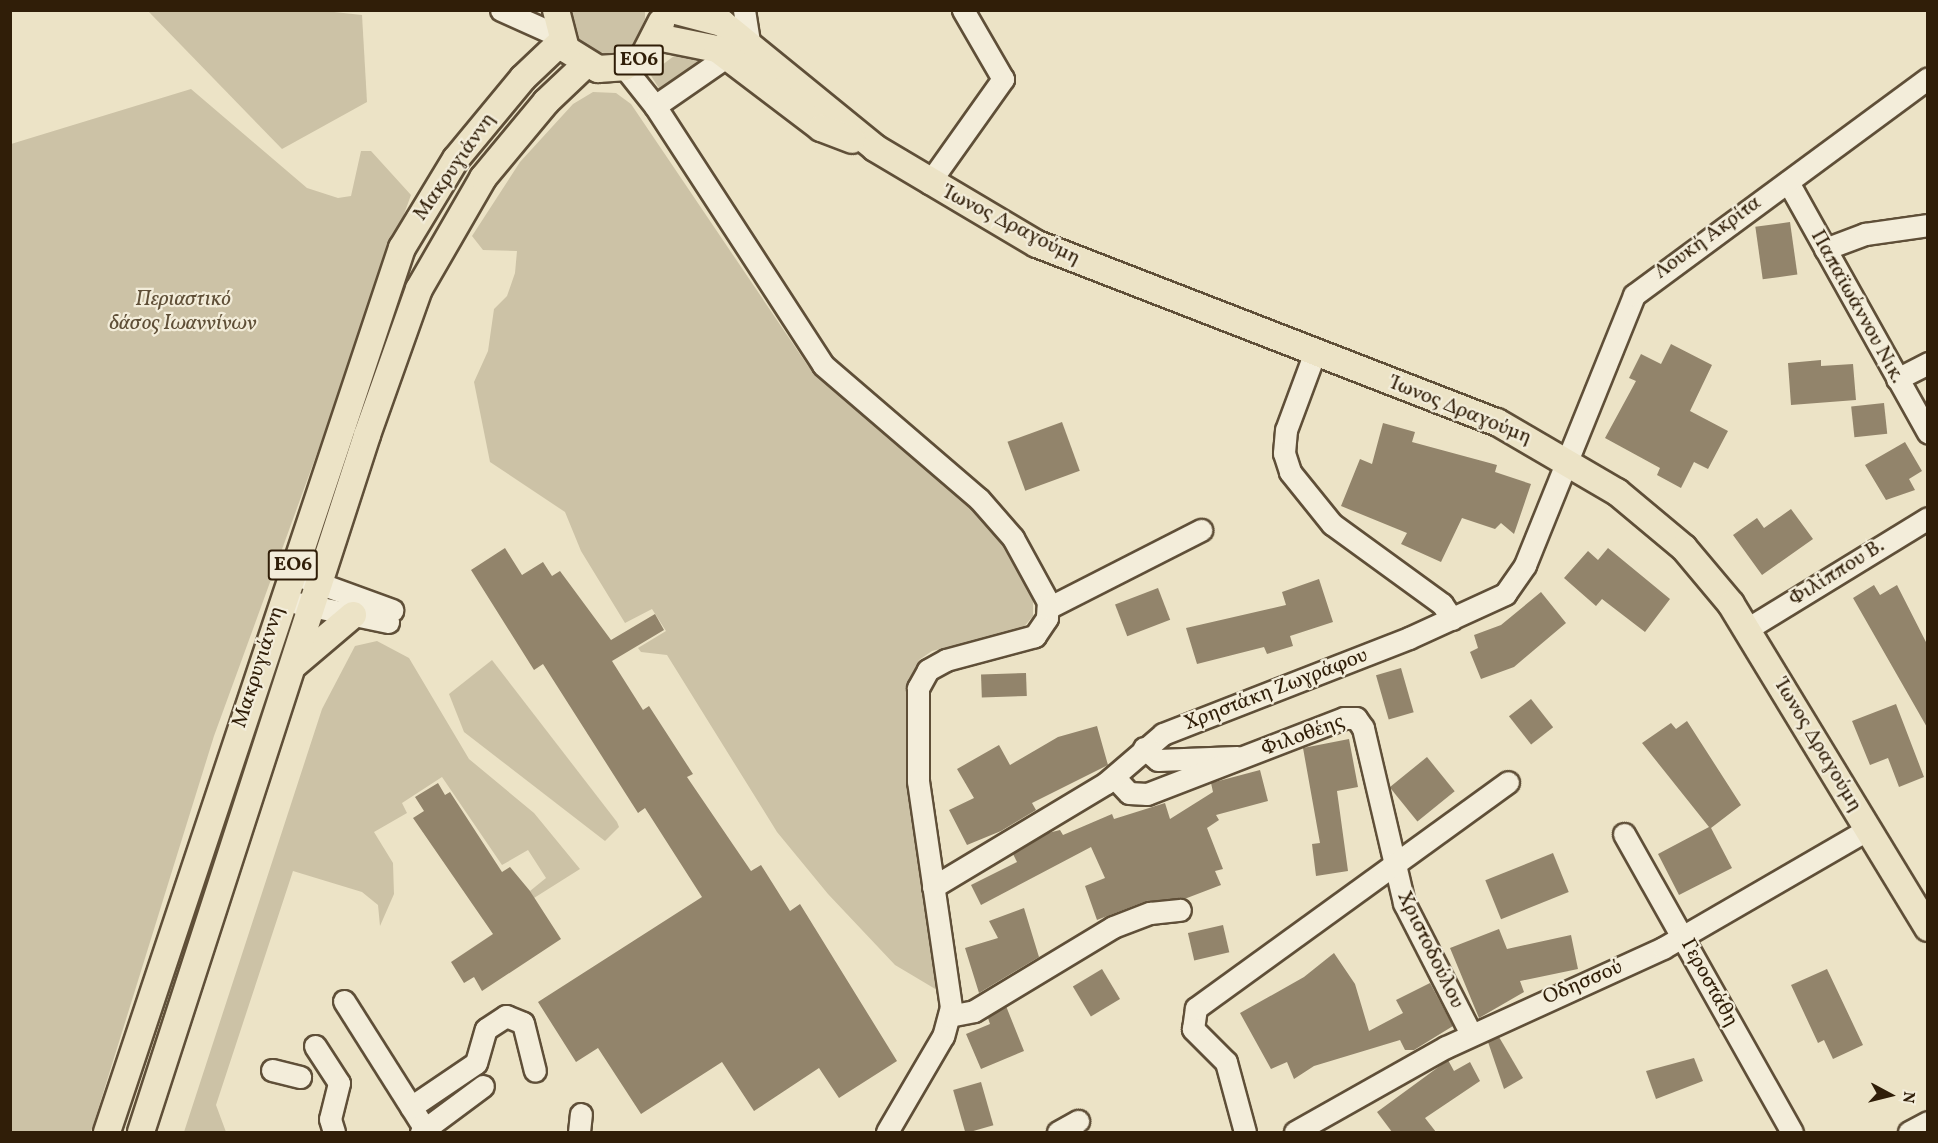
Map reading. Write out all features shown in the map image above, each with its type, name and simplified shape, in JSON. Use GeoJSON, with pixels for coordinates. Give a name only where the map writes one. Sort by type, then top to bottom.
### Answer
{"type":"FeatureCollection","features":[{"type":"Feature","properties":{"kind":"main road"},"geometry":{"type":"LineString","coordinates":[[556,10],[560,39]]}},
{"type":"Feature","properties":{"kind":"main road","name":"ΕΟ6"},"geometry":{"type":"LineString","coordinates":[[560,39],[585,65],[624,68],[644,56],[657,37],[660,10]]}},
{"type":"Feature","properties":{"kind":"main road"},"geometry":{"type":"LineString","coordinates":[[672,10],[718,21],[739,49]]}},
{"type":"Feature","properties":{"kind":"main road"},"geometry":{"type":"LineString","coordinates":[[657,37],[739,49]]}},
{"type":"Feature","properties":{"kind":"main road","name":"Μακρυγιάννη"},"geometry":{"type":"LineString","coordinates":[[107,1132],[282,598],[402,248],[456,159],[523,78],[560,39]]}},
{"type":"Feature","properties":{"kind":"main road","name":"Ίωνος Δραγούμη"},"geometry":{"type":"LineString","coordinates":[[739,49],[875,148],[929,183],[1046,248],[1497,422],[1567,459],[1684,548],[1747,629],[1928,928]]}},
{"type":"Feature","properties":{"kind":"main road","name":"Μακρυγιάννη"},"geometry":{"type":"LineString","coordinates":[[141,1132],[310,606],[390,368],[433,261],[483,178],[546,102],[585,65]]}},
{"type":"Feature","properties":{"kind":"main road"},"geometry":{"type":"LineString","coordinates":[[289,671],[325,633],[353,615]]}},
{"type":"Feature","properties":{"kind":"street"},"geometry":{"type":"LineString","coordinates":[[501,10],[560,39]]}},
{"type":"Feature","properties":{"kind":"street"},"geometry":{"type":"LineString","coordinates":[[655,106],[739,49],[744,10]]}},
{"type":"Feature","properties":{"kind":"street"},"geometry":{"type":"LineString","coordinates":[[929,183],[1003,79],[963,10]]}},
{"type":"Feature","properties":{"kind":"street"},"geometry":{"type":"LineString","coordinates":[[624,68],[655,106],[823,365],[979,499],[1034,572],[1048,608],[1039,632],[1028,640],[946,660],[922,677],[916,756],[933,887],[950,986],[949,1016],[934,1054],[887,1132]]}},
{"type":"Feature","properties":{"kind":"street","name":"Λουκή Ακρίτα"},"geometry":{"type":"LineString","coordinates":[[1567,459],[1634,295],[1928,78]]}},
{"type":"Feature","properties":{"kind":"street","name":"Παπαϊωάννου Νικ."},"geometry":{"type":"LineString","coordinates":[[1788,182],[1928,433]]}},
{"type":"Feature","properties":{"kind":"street"},"geometry":{"type":"LineString","coordinates":[[1825,249],[1865,234],[1928,225]]}},
{"type":"Feature","properties":{"kind":"street"},"geometry":{"type":"LineString","coordinates":[[1315,352],[1284,436],[1290,472],[1332,524],[1442,604],[1452,619]]}},
{"type":"Feature","properties":{"kind":"street"},"geometry":{"type":"LineString","coordinates":[[1897,379],[1928,363]]}},
{"type":"Feature","properties":{"kind":"street","name":"Χρηστάκη Ζωγράφου"},"geometry":{"type":"LineString","coordinates":[[933,887],[1114,777],[1144,748],[1163,734],[1452,619],[1515,584],[1567,459]]}},
{"type":"Feature","properties":{"kind":"street","name":"Φιλίππου Β."},"geometry":{"type":"LineString","coordinates":[[1747,629],[1928,518]]}},
{"type":"Feature","properties":{"kind":"street"},"geometry":{"type":"LineString","coordinates":[[1048,608],[1201,530]]}},
{"type":"Feature","properties":{"kind":"street"},"geometry":{"type":"LineString","coordinates":[[282,598],[353,615],[391,616],[319,582],[291,573]]}},
{"type":"Feature","properties":{"kind":"street","name":"Φιλοθέης"},"geometry":{"type":"LineString","coordinates":[[1114,777],[1126,792],[1141,796],[1344,718],[1356,718],[1363,728],[1393,865]]}},
{"type":"Feature","properties":{"kind":"street"},"geometry":{"type":"LineString","coordinates":[[1144,748],[1158,760],[1233,755],[1239,760]]}},
{"type":"Feature","properties":{"kind":"street"},"geometry":{"type":"LineString","coordinates":[[1245,1132],[1226,1062],[1195,1033],[1193,1013],[1508,782]]}},
{"type":"Feature","properties":{"kind":"street","name":"Οδησσού"},"geometry":{"type":"LineString","coordinates":[[1295,1132],[1472,1034],[1683,937],[1868,829]]}},
{"type":"Feature","properties":{"kind":"street","name":"Γεροστάθη"},"geometry":{"type":"LineString","coordinates":[[1624,834],[1792,1132]]}},
{"type":"Feature","properties":{"kind":"street","name":"Χριστοδούλου"},"geometry":{"type":"LineString","coordinates":[[1393,865],[1415,930],[1472,1034]]}},
{"type":"Feature","properties":{"kind":"street"},"geometry":{"type":"LineString","coordinates":[[949,1016],[974,1011],[1113,927],[1150,913],[1180,910]]}},
{"type":"Feature","properties":{"kind":"street"},"geometry":{"type":"LineString","coordinates":[[344,1001],[411,1107],[423,1131],[483,1086]]}},
{"type":"Feature","properties":{"kind":"street"},"geometry":{"type":"LineString","coordinates":[[411,1107],[476,1063],[486,1029],[506,1016],[523,1023],[535,1071]]}},
{"type":"Feature","properties":{"kind":"street"},"geometry":{"type":"LineString","coordinates":[[315,1046],[339,1083],[330,1119],[334,1132]]}},
{"type":"Feature","properties":{"kind":"street"},"geometry":{"type":"LineString","coordinates":[[272,1070],[300,1077]]}},
{"type":"Feature","properties":{"kind":"street"},"geometry":{"type":"LineString","coordinates":[[1058,1132],[1078,1121]]}},
{"type":"Feature","properties":{"kind":"street"},"geometry":{"type":"LineString","coordinates":[[1908,1132],[1928,1122]]}},
{"type":"Feature","properties":{"kind":"green space"},"geometry":{"type":"Polygon","coordinates":[[[148,11],[325,11],[362,15],[367,102],[282,149],[148,11]]]}},
{"type":"Feature","properties":{"kind":"green space"},"geometry":{"type":"Polygon","coordinates":[[[571,11],[645,11],[645,19],[634,44],[608,54],[590,50],[576,37],[571,11]]]}},
{"type":"Feature","properties":{"kind":"green space"},"geometry":{"type":"Polygon","coordinates":[[[678,53],[709,61],[660,90],[650,74],[678,53]]]}},
{"type":"Feature","properties":{"kind":"green space","name":"Περιαστικό δάσος Ιωαννίνων"},"geometry":{"type":"Polygon","coordinates":[[[191,89],[307,188],[338,198],[351,196],[361,151],[371,151],[411,195],[214,736],[91,1132],[11,1132],[11,144],[191,89]]]}},
{"type":"Feature","properties":{"kind":"green space"},"geometry":{"type":"Polygon","coordinates":[[[593,92],[616,93],[631,104],[808,366],[954,485],[1012,552],[1033,592],[1033,616],[1022,629],[932,651],[919,660],[909,682],[912,809],[941,986],[937,990],[895,965],[828,894],[777,832],[667,655],[641,652],[638,648],[666,631],[652,609],[625,623],[581,551],[565,512],[490,462],[474,382],[488,351],[494,309],[507,296],[515,273],[517,251],[483,250],[472,236],[520,162],[573,104],[593,92]]]}},
{"type":"Feature","properties":{"kind":"green space"},"geometry":{"type":"Polygon","coordinates":[[[377,641],[409,658],[469,759],[534,813],[580,869],[534,898],[530,891],[546,878],[528,850],[502,865],[442,777],[402,803],[407,813],[374,832],[393,863],[394,894],[380,926],[378,905],[362,892],[293,871],[216,1105],[226,1132],[184,1132],[322,709],[355,646],[377,641]]]}},
{"type":"Feature","properties":{"kind":"green space"},"geometry":{"type":"Polygon","coordinates":[[[492,660],[617,822],[619,827],[605,841],[464,732],[449,694],[492,660]]]}},
{"type":"Feature","properties":{"kind":"building"},"geometry":{"type":"Polygon","coordinates":[[[1790,222],[1797,274],[1763,279],[1755,227],[1790,222]]]}},
{"type":"Feature","properties":{"kind":"building"},"geometry":{"type":"Polygon","coordinates":[[[1671,344],[1712,365],[1690,411],[1728,431],[1708,469],[1694,462],[1681,488],[1657,475],[1660,468],[1605,438],[1636,381],[1629,378],[1641,354],[1661,364],[1671,344]]]}},
{"type":"Feature","properties":{"kind":"building"},"geometry":{"type":"Polygon","coordinates":[[[1821,360],[1821,366],[1853,364],[1856,400],[1791,405],[1788,363],[1821,360]]]}},
{"type":"Feature","properties":{"kind":"building"},"geometry":{"type":"Polygon","coordinates":[[[1884,403],[1887,434],[1854,437],[1851,406],[1884,403]]]}},
{"type":"Feature","properties":{"kind":"building"},"geometry":{"type":"Polygon","coordinates":[[[1062,422],[1080,471],[1025,491],[1007,442],[1062,422]]]}},
{"type":"Feature","properties":{"kind":"building"},"geometry":{"type":"Polygon","coordinates":[[[1383,423],[1415,432],[1412,442],[1497,465],[1495,472],[1531,484],[1514,534],[1501,523],[1495,529],[1462,518],[1441,562],[1401,544],[1407,533],[1341,506],[1360,459],[1372,464],[1383,423]]]}},
{"type":"Feature","properties":{"kind":"building"},"geometry":{"type":"Polygon","coordinates":[[[1905,442],[1922,471],[1909,479],[1915,490],[1886,500],[1865,465],[1905,442]]]}},
{"type":"Feature","properties":{"kind":"building"},"geometry":{"type":"Polygon","coordinates":[[[1791,509],[1813,539],[1762,575],[1733,535],[1757,518],[1764,528],[1791,509]]]}},
{"type":"Feature","properties":{"kind":"building"},"geometry":{"type":"Polygon","coordinates":[[[505,548],[522,575],[543,562],[552,576],[560,571],[611,640],[655,614],[664,630],[612,661],[643,710],[649,706],[693,774],[687,777],[751,871],[761,865],[790,911],[800,904],[897,1061],[839,1098],[819,1068],[754,1111],[722,1062],[641,1114],[598,1048],[576,1062],[538,1002],[702,897],[645,808],[638,813],[543,664],[534,670],[471,570],[505,548]]]}},
{"type":"Feature","properties":{"kind":"building"},"geometry":{"type":"Polygon","coordinates":[[[1608,548],[1670,599],[1645,632],[1602,599],[1596,606],[1564,578],[1588,551],[1598,560],[1608,548]]]}},
{"type":"Feature","properties":{"kind":"building"},"geometry":{"type":"Polygon","coordinates":[[[1319,579],[1333,622],[1290,636],[1293,646],[1267,654],[1264,647],[1197,664],[1186,628],[1286,605],[1282,592],[1319,579]]]}},
{"type":"Feature","properties":{"kind":"building"},"geometry":{"type":"Polygon","coordinates":[[[1874,585],[1880,595],[1897,585],[1928,646],[1928,729],[1853,598],[1874,585]]]}},
{"type":"Feature","properties":{"kind":"building"},"geometry":{"type":"Polygon","coordinates":[[[1158,588],[1170,620],[1127,636],[1115,604],[1158,588]]]}},
{"type":"Feature","properties":{"kind":"building"},"geometry":{"type":"Polygon","coordinates":[[[1541,592],[1566,623],[1514,667],[1481,679],[1470,652],[1478,648],[1474,635],[1501,625],[1541,592]]]}},
{"type":"Feature","properties":{"kind":"building"},"geometry":{"type":"Polygon","coordinates":[[[1401,668],[1414,712],[1389,719],[1376,675],[1401,668]]]}},
{"type":"Feature","properties":{"kind":"building"},"geometry":{"type":"Polygon","coordinates":[[[1026,673],[1027,696],[982,698],[981,675],[1026,673]]]}},
{"type":"Feature","properties":{"kind":"building"},"geometry":{"type":"Polygon","coordinates":[[[1531,699],[1553,727],[1531,745],[1509,716],[1531,699]]]}},
{"type":"Feature","properties":{"kind":"building"},"geometry":{"type":"Polygon","coordinates":[[[1896,704],[1924,777],[1899,787],[1888,758],[1870,765],[1852,721],[1896,704]]]}},
{"type":"Feature","properties":{"kind":"building"},"geometry":{"type":"Polygon","coordinates":[[[1687,721],[1741,805],[1711,828],[1732,868],[1679,895],[1658,854],[1709,827],[1642,743],[1671,723],[1676,729],[1687,721]]]}},
{"type":"Feature","properties":{"kind":"building"},"geometry":{"type":"Polygon","coordinates":[[[1097,726],[1108,765],[1032,803],[1036,810],[1001,831],[967,845],[949,810],[974,798],[957,769],[999,745],[1010,765],[1058,737],[1097,726]]]}},
{"type":"Feature","properties":{"kind":"building"},"geometry":{"type":"Polygon","coordinates":[[[1349,739],[1358,787],[1337,791],[1348,871],[1316,876],[1312,844],[1320,843],[1303,748],[1349,739]]]}},
{"type":"Feature","properties":{"kind":"building"},"geometry":{"type":"Polygon","coordinates":[[[1427,757],[1455,791],[1417,821],[1390,787],[1427,757]]]}},
{"type":"Feature","properties":{"kind":"building"},"geometry":{"type":"Polygon","coordinates":[[[1260,770],[1268,801],[1216,815],[1219,820],[1207,828],[1223,869],[1215,871],[1221,885],[1187,898],[1146,901],[1097,920],[1085,886],[1105,878],[1091,847],[981,905],[971,885],[1017,862],[1013,854],[1048,833],[1060,830],[1063,835],[1112,814],[1114,819],[1165,803],[1170,819],[1213,792],[1211,783],[1260,770]]]}},
{"type":"Feature","properties":{"kind":"building"},"geometry":{"type":"Polygon","coordinates":[[[438,783],[445,795],[450,792],[502,872],[510,867],[530,891],[561,939],[482,991],[474,977],[464,983],[451,962],[493,934],[413,818],[424,811],[415,797],[438,783]]]}},
{"type":"Feature","properties":{"kind":"building"},"geometry":{"type":"Polygon","coordinates":[[[1553,853],[1569,892],[1501,919],[1485,880],[1553,853]]]}},
{"type":"Feature","properties":{"kind":"building"},"geometry":{"type":"Polygon","coordinates":[[[1024,908],[1039,957],[979,993],[965,948],[998,938],[989,921],[1024,908]]]}},
{"type":"Feature","properties":{"kind":"building"},"geometry":{"type":"Polygon","coordinates":[[[1223,925],[1229,952],[1194,960],[1188,933],[1223,925]]]}},
{"type":"Feature","properties":{"kind":"building"},"geometry":{"type":"Polygon","coordinates":[[[1499,929],[1507,949],[1571,935],[1578,969],[1520,981],[1524,992],[1479,1018],[1450,948],[1499,929]]]}},
{"type":"Feature","properties":{"kind":"building"},"geometry":{"type":"Polygon","coordinates":[[[1334,953],[1355,984],[1369,1031],[1403,1013],[1396,1000],[1430,983],[1453,1026],[1414,1050],[1405,1050],[1400,1040],[1314,1066],[1294,1079],[1287,1062],[1271,1069],[1240,1013],[1304,977],[1334,953]]]}},
{"type":"Feature","properties":{"kind":"building"},"geometry":{"type":"Polygon","coordinates":[[[1102,969],[1120,999],[1091,1017],[1073,987],[1102,969]]]}},
{"type":"Feature","properties":{"kind":"building"},"geometry":{"type":"Polygon","coordinates":[[[1827,969],[1863,1045],[1833,1059],[1824,1040],[1818,1043],[1791,985],[1827,969]]]}},
{"type":"Feature","properties":{"kind":"building"},"geometry":{"type":"Polygon","coordinates":[[[1006,1006],[1024,1051],[981,1069],[966,1034],[990,1024],[988,1018],[1006,1006]]]}},
{"type":"Feature","properties":{"kind":"building"},"geometry":{"type":"Polygon","coordinates":[[[1499,1037],[1523,1078],[1504,1089],[1488,1042],[1499,1037]]]}},
{"type":"Feature","properties":{"kind":"building"},"geometry":{"type":"Polygon","coordinates":[[[1694,1058],[1703,1081],[1656,1099],[1646,1071],[1694,1058]]]}},
{"type":"Feature","properties":{"kind":"building"},"geometry":{"type":"Polygon","coordinates":[[[1448,1060],[1454,1071],[1470,1062],[1480,1081],[1425,1118],[1436,1132],[1392,1132],[1377,1112],[1448,1060]]]}},
{"type":"Feature","properties":{"kind":"building"},"geometry":{"type":"Polygon","coordinates":[[[981,1082],[993,1125],[965,1132],[953,1090],[981,1082]]]}}]}
